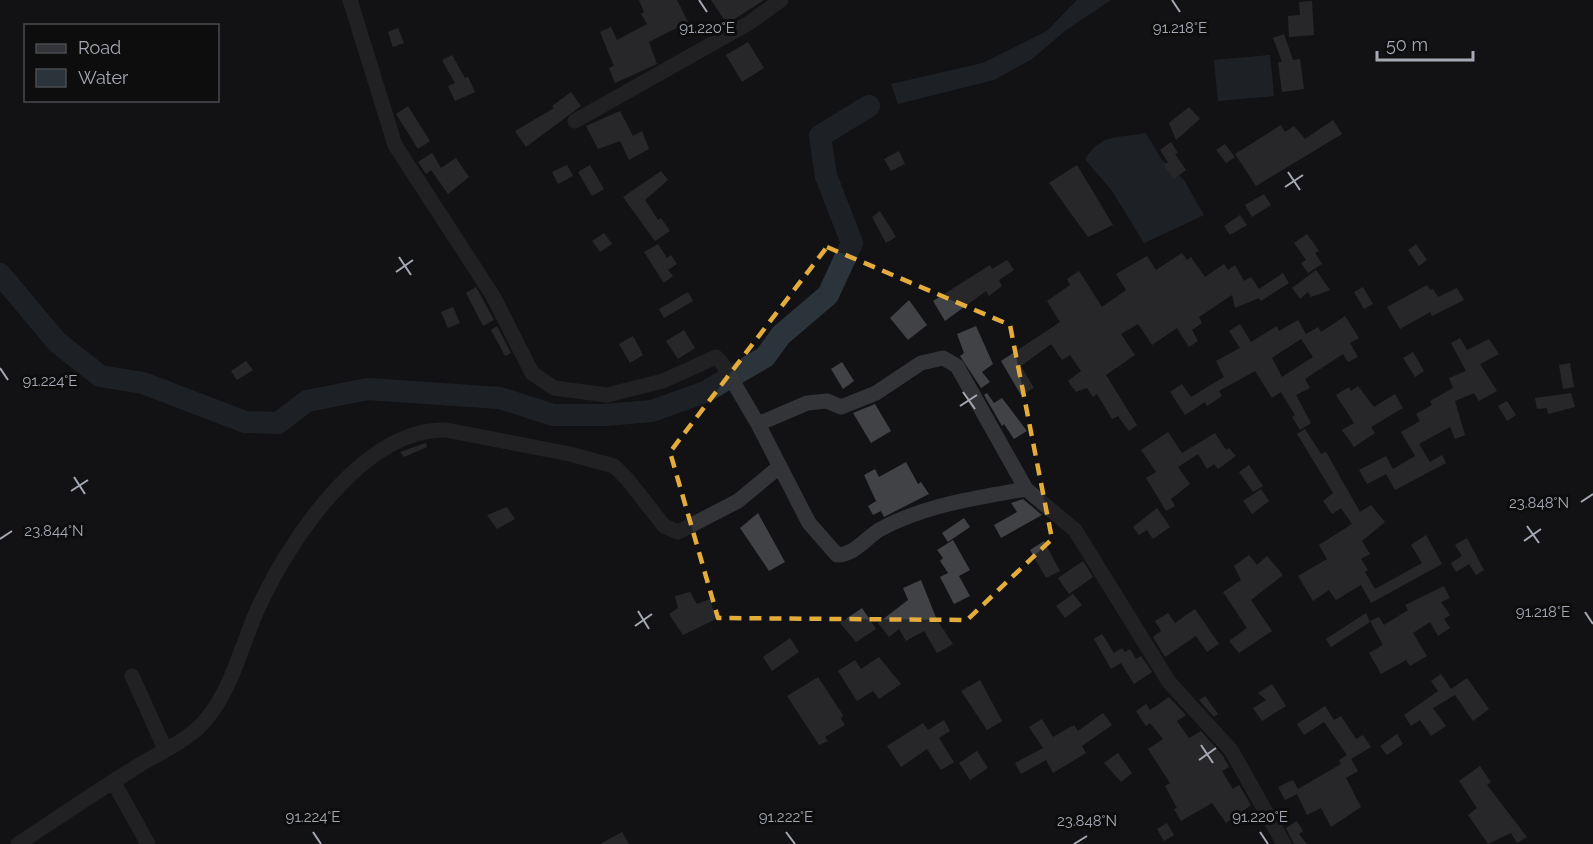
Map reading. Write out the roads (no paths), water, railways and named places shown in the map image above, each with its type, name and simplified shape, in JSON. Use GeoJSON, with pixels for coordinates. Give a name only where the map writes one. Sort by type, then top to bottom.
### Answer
{"type":"FeatureCollection","features":[{"type":"Feature","properties":{"kind":"street"},"geometry":{"type":"LineString","coordinates":[[350,0],[395,145],[494,296],[532,373],[554,388],[607,394],[663,381],[716,357],[723,363],[754,418],[809,523],[837,555],[849,554],[867,538],[900,519],[962,500],[1026,489]]}},
{"type":"Feature","properties":{"kind":"street"},"geometry":{"type":"LineString","coordinates":[[575,121],[749,23],[781,0]]}},
{"type":"Feature","properties":{"kind":"street"},"geometry":{"type":"LineString","coordinates":[[754,418],[807,403],[827,401],[841,407],[876,393],[921,363],[943,358],[957,366],[1026,489],[1075,530],[1169,682],[1231,750],[1284,844]]}},
{"type":"Feature","properties":{"kind":"street"},"geometry":{"type":"LineString","coordinates":[[18,844],[112,781],[199,727],[216,707],[260,604],[316,512],[334,490],[356,471],[391,445],[414,433],[429,429],[446,430],[570,454],[614,466],[664,526],[678,532],[738,501],[779,467]]}},
{"type":"Feature","properties":{"kind":"street"},"geometry":{"type":"LineString","coordinates":[[132,676],[165,749]]}},
{"type":"Feature","properties":{"kind":"street"},"geometry":{"type":"LineString","coordinates":[[112,781],[148,844]]}},
{"type":"Feature","properties":{"kind":"water"},"geometry":{"type":"Polygon","coordinates":[[[1077,0],[1111,0],[1066,30],[1032,59],[994,80],[898,104],[891,84],[983,63],[1047,31],[1077,0]]]}},
{"type":"Feature","properties":{"kind":"water"},"geometry":{"type":"Polygon","coordinates":[[[1270,55],[1274,96],[1218,101],[1214,60],[1270,55]]]}},
{"type":"Feature","properties":{"kind":"water"},"geometry":{"type":"Polygon","coordinates":[[[1146,133],[1161,159],[1184,180],[1204,215],[1144,243],[1112,191],[1085,159],[1098,144],[1105,140],[1146,133]]]}},
{"type":"Feature","properties":{"kind":"waterway"},"geometry":{"type":"LineString","coordinates":[[0,274],[57,342],[100,376],[143,383],[245,422],[278,423],[307,401],[368,389],[500,398],[553,415],[605,415],[652,411],[705,392],[765,357],[781,335],[828,295],[852,243],[826,176],[820,136],[869,106]]}}]}
